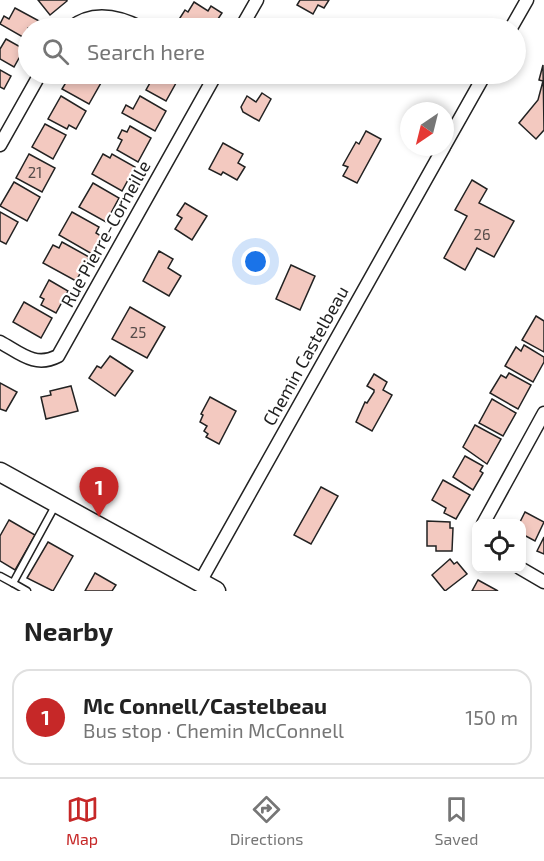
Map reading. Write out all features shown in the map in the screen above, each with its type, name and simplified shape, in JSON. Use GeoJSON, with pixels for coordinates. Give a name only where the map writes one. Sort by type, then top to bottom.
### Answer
{"type":"FeatureCollection","features":[{"type":"Feature","properties":{"kind":"street"},"geometry":{"type":"LineString","coordinates":[[247,18],[257,0]]}},
{"type":"Feature","properties":{"kind":"street"},"geometry":{"type":"LineString","coordinates":[[517,18],[527,0]]}},
{"type":"Feature","properties":{"kind":"street"},"geometry":{"type":"LineString","coordinates":[[90,18],[107,16],[116,18]]}},
{"type":"Feature","properties":{"kind":"street"},"geometry":{"type":"LineString","coordinates":[[0,145],[34,84]]}},
{"type":"Feature","properties":{"kind":"street","name":"Rue Pierre-Corneille"},"geometry":{"type":"LineString","coordinates":[[0,342],[38,361],[58,356],[210,84]]}},
{"type":"Feature","properties":{"kind":"street","name":"Chemin Castelbeau"},"geometry":{"type":"LineString","coordinates":[[454,130],[479,84]]}},
{"type":"Feature","properties":{"kind":"street","name":"Chemin Castelbeau"},"geometry":{"type":"LineString","coordinates":[[208,587],[440,156]]}},
{"type":"Feature","properties":{"kind":"street"},"geometry":{"type":"LineString","coordinates":[[486,519],[544,413]]}},
{"type":"Feature","properties":{"kind":"street"},"geometry":{"type":"LineString","coordinates":[[0,472],[208,587]]}},
{"type":"Feature","properties":{"kind":"street"},"geometry":{"type":"LineString","coordinates":[[526,572],[544,582]]}},
{"type":"Feature","properties":{"kind":"lane"},"geometry":{"type":"LineString","coordinates":[[13,583],[57,503]]}},
{"type":"Feature","properties":{"kind":"lane"},"geometry":{"type":"LineString","coordinates":[[0,576],[27,591]]}},
{"type":"Feature","properties":{"kind":"building"},"geometry":{"type":"Polygon","coordinates":[[[38,0],[67,0],[67,1],[50,15],[38,0]]]}},
{"type":"Feature","properties":{"kind":"building"},"geometry":{"type":"Polygon","coordinates":[[[300,0],[329,0],[324,8],[318,5],[313,14],[297,5],[300,0]]]}},
{"type":"Feature","properties":{"kind":"building"},"geometry":{"type":"Polygon","coordinates":[[[194,2],[208,11],[211,6],[222,13],[219,18],[180,18],[185,10],[188,12],[194,2]]]}},
{"type":"Feature","properties":{"kind":"building"},"geometry":{"type":"Polygon","coordinates":[[[15,8],[34,18],[18,18],[18,34],[0,24],[4,16],[9,19],[15,8]]]}},
{"type":"Feature","properties":{"kind":"building"},"geometry":{"type":"Polygon","coordinates":[[[6,39],[18,46],[18,60],[14,67],[0,59],[0,49],[6,39]]]}},
{"type":"Feature","properties":{"kind":"building"},"geometry":{"type":"Polygon","coordinates":[[[543,65],[544,130],[536,139],[519,123],[538,100],[543,81],[539,80],[543,65]]]}},
{"type":"Feature","properties":{"kind":"building"},"geometry":{"type":"Polygon","coordinates":[[[0,70],[11,76],[4,89],[0,87],[0,70]]]}},
{"type":"Feature","properties":{"kind":"building"},"geometry":{"type":"Polygon","coordinates":[[[65,84],[100,84],[89,104],[62,89],[65,84]]]}},
{"type":"Feature","properties":{"kind":"building"},"geometry":{"type":"Polygon","coordinates":[[[149,84],[175,84],[166,101],[146,90],[149,84]]]}},
{"type":"Feature","properties":{"kind":"building"},"geometry":{"type":"Polygon","coordinates":[[[262,93],[271,99],[259,121],[243,112],[241,107],[247,96],[256,102],[262,93]]]}},
{"type":"Feature","properties":{"kind":"building"},"geometry":{"type":"Polygon","coordinates":[[[61,96],[86,111],[76,129],[69,125],[67,129],[48,119],[61,96]]]}},
{"type":"Feature","properties":{"kind":"building"},"geometry":{"type":"Polygon","coordinates":[[[140,96],[166,111],[155,131],[122,113],[126,105],[133,109],[140,96]]]}},
{"type":"Feature","properties":{"kind":"building"},"geometry":{"type":"Polygon","coordinates":[[[45,124],[66,135],[53,159],[32,147],[45,124]]]}},
{"type":"Feature","properties":{"kind":"building"},"geometry":{"type":"Polygon","coordinates":[[[130,126],[151,138],[138,162],[117,150],[122,140],[118,138],[122,130],[127,132],[130,126]]]}},
{"type":"Feature","properties":{"kind":"building"},"geometry":{"type":"Polygon","coordinates":[[[366,131],[381,139],[357,183],[343,176],[348,167],[343,165],[356,142],[359,144],[366,131]]]}},
{"type":"Feature","properties":{"kind":"building"},"geometry":{"type":"Polygon","coordinates":[[[223,143],[243,154],[238,163],[245,167],[237,180],[223,172],[221,175],[209,169],[223,143]]]}},
{"type":"Feature","properties":{"kind":"building"},"geometry":{"type":"Polygon","coordinates":[[[29,154],[55,168],[42,192],[16,178],[29,154]]]}},
{"type":"Feature","properties":{"kind":"building"},"geometry":{"type":"Polygon","coordinates":[[[103,154],[110,158],[112,154],[135,167],[122,191],[92,174],[103,154]]]}},
{"type":"Feature","properties":{"kind":"building"},"geometry":{"type":"Polygon","coordinates":[[[472,180],[487,189],[479,203],[514,221],[494,257],[477,248],[465,270],[444,258],[467,216],[455,210],[472,180]]]}},
{"type":"Feature","properties":{"kind":"building"},"geometry":{"type":"Polygon","coordinates":[[[14,182],[40,197],[27,221],[0,206],[14,182]]]}},
{"type":"Feature","properties":{"kind":"building"},"geometry":{"type":"Polygon","coordinates":[[[93,183],[119,198],[106,222],[79,207],[93,183]]]}},
{"type":"Feature","properties":{"kind":"building"},"geometry":{"type":"Polygon","coordinates":[[[185,203],[207,216],[192,240],[175,229],[182,218],[177,215],[185,203]]]}},
{"type":"Feature","properties":{"kind":"building"},"geometry":{"type":"Polygon","coordinates":[[[0,212],[18,222],[6,244],[0,241],[0,212]]]}},
{"type":"Feature","properties":{"kind":"building"},"geometry":{"type":"Polygon","coordinates":[[[72,212],[99,227],[96,233],[101,236],[92,254],[59,235],[72,212]]]}},
{"type":"Feature","properties":{"kind":"building"},"geometry":{"type":"Polygon","coordinates":[[[62,242],[89,257],[76,281],[43,263],[53,245],[59,248],[62,242]]]}},
{"type":"Feature","properties":{"kind":"building"},"geometry":{"type":"Polygon","coordinates":[[[159,251],[173,259],[168,268],[181,276],[169,296],[143,281],[159,251]]]}},
{"type":"Feature","properties":{"kind":"building"},"geometry":{"type":"Polygon","coordinates":[[[291,265],[315,276],[300,310],[276,299],[291,265]]]}},
{"type":"Feature","properties":{"kind":"building"},"geometry":{"type":"Polygon","coordinates":[[[49,280],[68,291],[56,313],[41,305],[44,299],[40,297],[49,280]]]}},
{"type":"Feature","properties":{"kind":"building"},"geometry":{"type":"Polygon","coordinates":[[[24,302],[52,318],[41,338],[13,322],[24,302]]]}},
{"type":"Feature","properties":{"kind":"building"},"geometry":{"type":"Polygon","coordinates":[[[130,307],[165,327],[147,358],[112,339],[130,307]]]}},
{"type":"Feature","properties":{"kind":"building"},"geometry":{"type":"Polygon","coordinates":[[[536,316],[544,321],[544,352],[522,340],[536,316]]]}},
{"type":"Feature","properties":{"kind":"building"},"geometry":{"type":"Polygon","coordinates":[[[524,345],[544,357],[544,362],[533,382],[505,366],[516,347],[521,351],[524,345]]]}},
{"type":"Feature","properties":{"kind":"building"},"geometry":{"type":"Polygon","coordinates":[[[110,356],[133,371],[115,396],[89,378],[97,366],[101,368],[110,356]]]}},
{"type":"Feature","properties":{"kind":"building"},"geometry":{"type":"Polygon","coordinates":[[[509,373],[531,385],[518,409],[490,393],[501,375],[506,378],[509,373]]]}},
{"type":"Feature","properties":{"kind":"building"},"geometry":{"type":"Polygon","coordinates":[[[374,374],[387,382],[383,390],[392,395],[372,431],[356,422],[365,402],[367,403],[374,392],[367,386],[374,374]]]}},
{"type":"Feature","properties":{"kind":"building"},"geometry":{"type":"Polygon","coordinates":[[[0,383],[17,392],[6,411],[0,409],[0,383]]]}},
{"type":"Feature","properties":{"kind":"building"},"geometry":{"type":"Polygon","coordinates":[[[71,386],[78,411],[46,419],[41,397],[51,395],[50,391],[71,386]]]}},
{"type":"Feature","properties":{"kind":"building"},"geometry":{"type":"Polygon","coordinates":[[[210,397],[236,411],[219,444],[206,437],[208,434],[204,431],[207,426],[200,422],[203,415],[201,414],[210,397]]]}},
{"type":"Feature","properties":{"kind":"building"},"geometry":{"type":"Polygon","coordinates":[[[492,399],[516,413],[503,436],[479,423],[492,399]]]}},
{"type":"Feature","properties":{"kind":"building"},"geometry":{"type":"Polygon","coordinates":[[[475,425],[501,439],[487,464],[463,447],[475,425]]]}},
{"type":"Feature","properties":{"kind":"building"},"geometry":{"type":"Polygon","coordinates":[[[465,456],[483,466],[480,471],[483,473],[473,490],[453,477],[465,456]]]}},
{"type":"Feature","properties":{"kind":"building"},"geometry":{"type":"Polygon","coordinates":[[[443,480],[470,495],[456,519],[444,513],[446,508],[432,500],[443,480]]]}},
{"type":"Feature","properties":{"kind":"building"},"geometry":{"type":"Polygon","coordinates":[[[321,487],[338,496],[311,544],[294,535],[321,487]]]}},
{"type":"Feature","properties":{"kind":"building"},"geometry":{"type":"Polygon","coordinates":[[[525,512],[544,522],[535,541],[526,536],[526,519],[522,519],[525,512]]]}},
{"type":"Feature","properties":{"kind":"building"},"geometry":{"type":"Polygon","coordinates":[[[9,520],[35,535],[15,570],[0,561],[0,536],[9,520]]]}},
{"type":"Feature","properties":{"kind":"building"},"geometry":{"type":"Polygon","coordinates":[[[427,521],[450,522],[450,528],[453,528],[452,551],[436,551],[436,546],[427,546],[427,521]]]}},
{"type":"Feature","properties":{"kind":"building"},"geometry":{"type":"Polygon","coordinates":[[[544,537],[544,554],[537,551],[544,537]]]}},
{"type":"Feature","properties":{"kind":"building"},"geometry":{"type":"Polygon","coordinates":[[[48,542],[73,556],[53,591],[27,578],[48,542]]]}},
{"type":"Feature","properties":{"kind":"building"},"geometry":{"type":"Polygon","coordinates":[[[450,559],[454,564],[457,562],[467,574],[445,591],[432,575],[450,559]]]}},
{"type":"Feature","properties":{"kind":"building"},"geometry":{"type":"Polygon","coordinates":[[[95,573],[116,585],[112,591],[85,591],[95,573]]]}},
{"type":"Feature","properties":{"kind":"building"},"geometry":{"type":"Polygon","coordinates":[[[478,580],[498,591],[472,591],[478,580]]]}},
{"type":"Feature","properties":{"kind":"place","name":"Mc Connell/Castelbeau"},"geometry":{"type":"Point","coordinates":[99,517]}}]}
